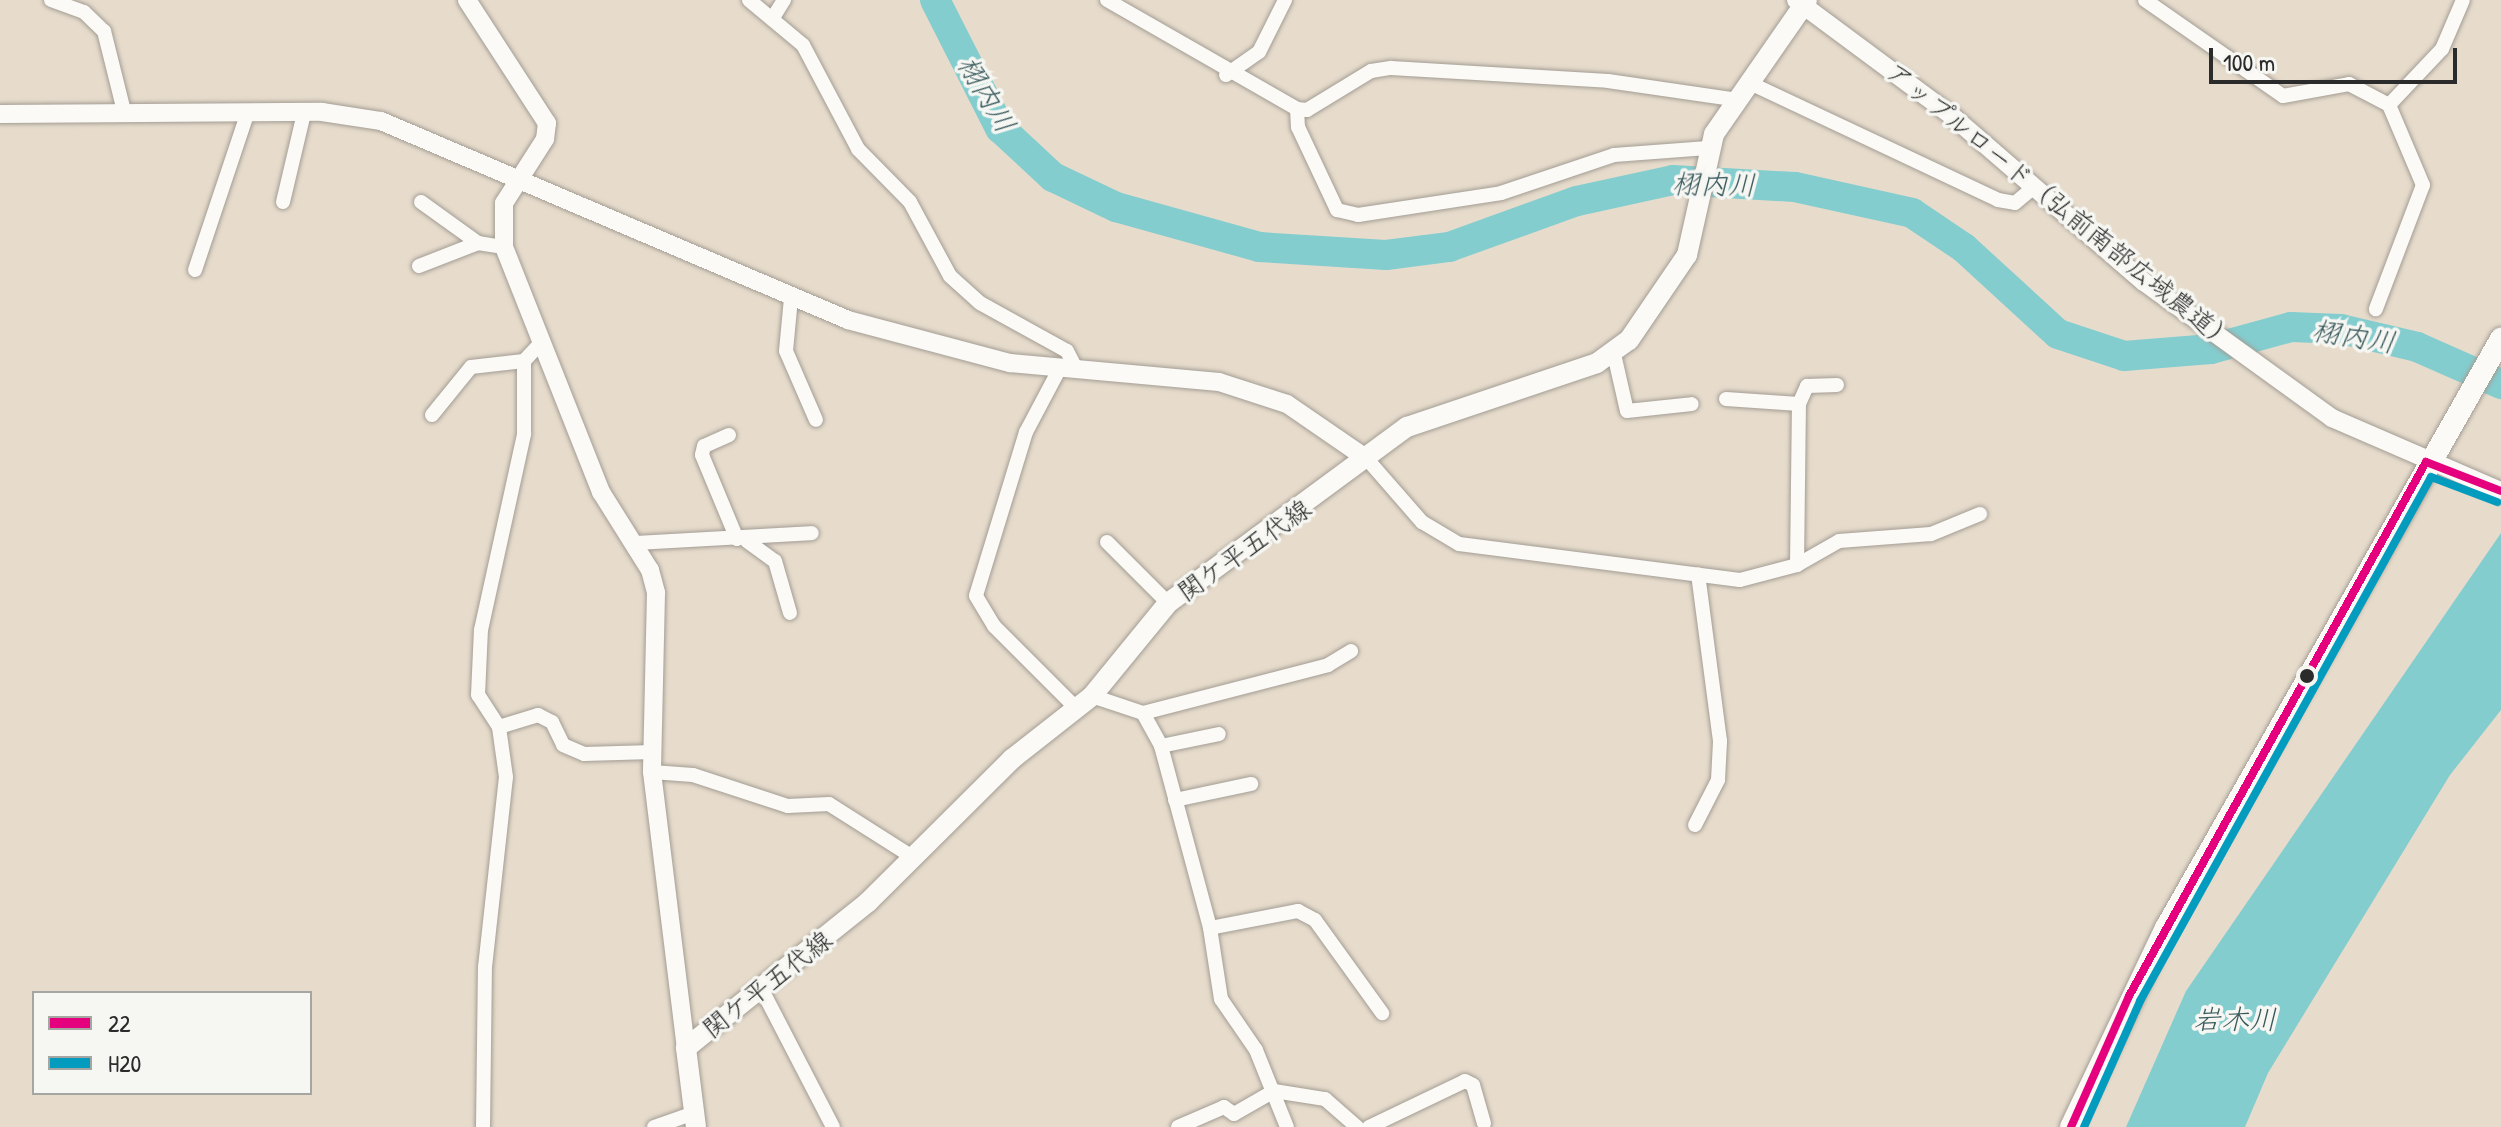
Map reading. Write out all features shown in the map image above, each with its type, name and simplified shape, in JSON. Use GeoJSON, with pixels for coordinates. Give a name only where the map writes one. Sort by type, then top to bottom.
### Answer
{"type":"FeatureCollection","features":[{"type":"Feature","properties":{"kind":"main road"},"geometry":{"type":"LineString","coordinates":[[1614,354],[1677,278],[1707,152],[1803,2]]}},
{"type":"Feature","properties":{"kind":"main road"},"geometry":{"type":"LineString","coordinates":[[2071,1127],[2129,996],[2426,462],[2497,347]]}},
{"type":"Feature","properties":{"kind":"main road","name":"関ケ平五代線"},"geometry":{"type":"LineString","coordinates":[[695,1120],[686,1048],[762,990],[914,858],[1012,759],[1084,702],[1168,603],[1367,459],[1439,411],[1614,354]]}},
{"type":"Feature","properties":{"kind":"street"},"geometry":{"type":"LineString","coordinates":[[51,0],[84,12],[104,31],[124,111]]}},
{"type":"Feature","properties":{"kind":"street"},"geometry":{"type":"LineString","coordinates":[[467,0],[547,123],[545,139],[516,179],[504,203],[504,247],[538,346],[601,492],[634,543],[656,593],[652,772],[686,1048]]}},
{"type":"Feature","properties":{"kind":"street"},"geometry":{"type":"LineString","coordinates":[[749,0],[774,16],[803,45],[858,149],[910,202],[950,276],[980,303],[1067,351],[1068,366],[1026,432],[976,596],[994,626],[1084,702],[1143,713],[1328,665],[1351,651]]}},
{"type":"Feature","properties":{"kind":"street"},"geometry":{"type":"LineString","coordinates":[[774,16],[784,0]]}},
{"type":"Feature","properties":{"kind":"street"},"geometry":{"type":"LineString","coordinates":[[1107,0],[1226,75],[1297,109],[1391,68],[1745,92],[1998,200],[2015,203],[2034,187]]}},
{"type":"Feature","properties":{"kind":"street"},"geometry":{"type":"LineString","coordinates":[[1226,75],[1259,52],[1285,0]]}},
{"type":"Feature","properties":{"kind":"street"},"geometry":{"type":"LineString","coordinates":[[2145,0],[2283,96],[2349,84],[2389,105],[2423,185],[2376,309]]}},
{"type":"Feature","properties":{"kind":"street"},"geometry":{"type":"LineString","coordinates":[[2389,105],[2442,49],[2463,0]]}},
{"type":"Feature","properties":{"kind":"street","name":"アップルロード（弘前南部広域農道）"},"geometry":{"type":"LineString","coordinates":[[1803,2],[2203,326],[2274,377],[2348,427],[2501,491]]}},
{"type":"Feature","properties":{"kind":"street"},"geometry":{"type":"LineString","coordinates":[[1297,109],[1298,127],[1337,210],[1358,215],[1501,193],[1614,155],[1707,152]]}},
{"type":"Feature","properties":{"kind":"street"},"geometry":{"type":"LineString","coordinates":[[0,114],[124,111],[304,113],[425,135],[516,179],[791,298],[888,333],[1010,363],[1068,366],[1254,391],[1323,424],[1367,459],[1422,522],[1459,544],[1740,580],[1797,565],[1839,541],[1931,534],[1980,514]]}},
{"type":"Feature","properties":{"kind":"street"},"geometry":{"type":"LineString","coordinates":[[195,270],[248,112]]}},
{"type":"Feature","properties":{"kind":"street"},"geometry":{"type":"LineString","coordinates":[[283,202],[304,113]]}},
{"type":"Feature","properties":{"kind":"street"},"geometry":{"type":"LineString","coordinates":[[421,202],[478,243],[504,247]]}},
{"type":"Feature","properties":{"kind":"street"},"geometry":{"type":"LineString","coordinates":[[419,266],[478,243]]}},
{"type":"Feature","properties":{"kind":"street"},"geometry":{"type":"LineString","coordinates":[[791,298],[786,351],[816,420]]}},
{"type":"Feature","properties":{"kind":"street"},"geometry":{"type":"LineString","coordinates":[[432,415],[471,367],[524,361],[538,346]]}},
{"type":"Feature","properties":{"kind":"street"},"geometry":{"type":"LineString","coordinates":[[1614,354],[1627,411],[1692,404]]}},
{"type":"Feature","properties":{"kind":"street"},"geometry":{"type":"LineString","coordinates":[[483,1127],[485,967],[506,777],[499,727],[478,695],[481,630],[524,434],[524,361]]}},
{"type":"Feature","properties":{"kind":"street"},"geometry":{"type":"LineString","coordinates":[[1797,565],[1799,404],[1807,386],[1837,385]]}},
{"type":"Feature","properties":{"kind":"street"},"geometry":{"type":"LineString","coordinates":[[1726,399],[1799,404]]}},
{"type":"Feature","properties":{"kind":"street"},"geometry":{"type":"LineString","coordinates":[[729,435],[704,446],[702,455],[742,540],[775,561],[790,613]]}},
{"type":"Feature","properties":{"kind":"street"},"geometry":{"type":"LineString","coordinates":[[634,543],[742,540],[812,533]]}},
{"type":"Feature","properties":{"kind":"street"},"geometry":{"type":"LineString","coordinates":[[1107,542],[1168,603]]}},
{"type":"Feature","properties":{"kind":"street"},"geometry":{"type":"LineString","coordinates":[[1695,825],[1718,780],[1720,741],[1698,574]]}},
{"type":"Feature","properties":{"kind":"street"},"geometry":{"type":"LineString","coordinates":[[1143,713],[1161,746],[1210,928],[1221,999],[1274,1091],[1287,1127]]}},
{"type":"Feature","properties":{"kind":"street"},"geometry":{"type":"LineString","coordinates":[[499,727],[538,715],[552,722],[563,745],[584,754],[653,752]]}},
{"type":"Feature","properties":{"kind":"street"},"geometry":{"type":"LineString","coordinates":[[1161,746],[1219,734]]}},
{"type":"Feature","properties":{"kind":"street"},"geometry":{"type":"LineString","coordinates":[[652,772],[693,775],[788,806],[829,804],[914,858]]}},
{"type":"Feature","properties":{"kind":"street"},"geometry":{"type":"LineString","coordinates":[[1175,800],[1251,784]]}},
{"type":"Feature","properties":{"kind":"street"},"geometry":{"type":"LineString","coordinates":[[1210,928],[1298,911],[1315,920],[1382,1013]]}},
{"type":"Feature","properties":{"kind":"street"},"geometry":{"type":"LineString","coordinates":[[762,990],[833,1127]]}},
{"type":"Feature","properties":{"kind":"street"},"geometry":{"type":"LineString","coordinates":[[1369,1127],[1465,1081],[1473,1085],[1484,1123]]}},
{"type":"Feature","properties":{"kind":"street"},"geometry":{"type":"LineString","coordinates":[[1178,1127],[1224,1107],[1234,1114],[1274,1091],[1325,1099],[1357,1127]]}},
{"type":"Feature","properties":{"kind":"street"},"geometry":{"type":"LineString","coordinates":[[654,1127],[695,1120]]}},
{"type":"Feature","properties":{"kind":"water","name":"岩木川"},"geometry":{"type":"Polygon","coordinates":[[[2501,533],[2501,710],[2450,775],[2268,1073],[2245,1127],[2126,1127],[2186,991],[2501,533]]]}},
{"type":"Feature","properties":{"kind":"waterway","name":"栩内川"},"geometry":{"type":"LineString","coordinates":[[935,0],[1000,128],[1053,177],[1116,207],[1259,247],[1386,255],[1449,247],[1577,201],[1673,180],[1795,187],[1912,213],[1964,248],[2058,334],[2124,356],[2211,349],[2291,327],[2341,329],[2417,347],[2501,384]]}},
{"type":"Feature","properties":{"kind":"transit line","name":"22"},"geometry":{"type":"LineString","coordinates":[[2071,1127],[2129,996],[2426,462],[2501,491]]}},
{"type":"Feature","properties":{"kind":"transit line","name":"H20"},"geometry":{"type":"LineString","coordinates":[[2084,1127],[2140,1001],[2431,477],[2497,502]]}}]}
